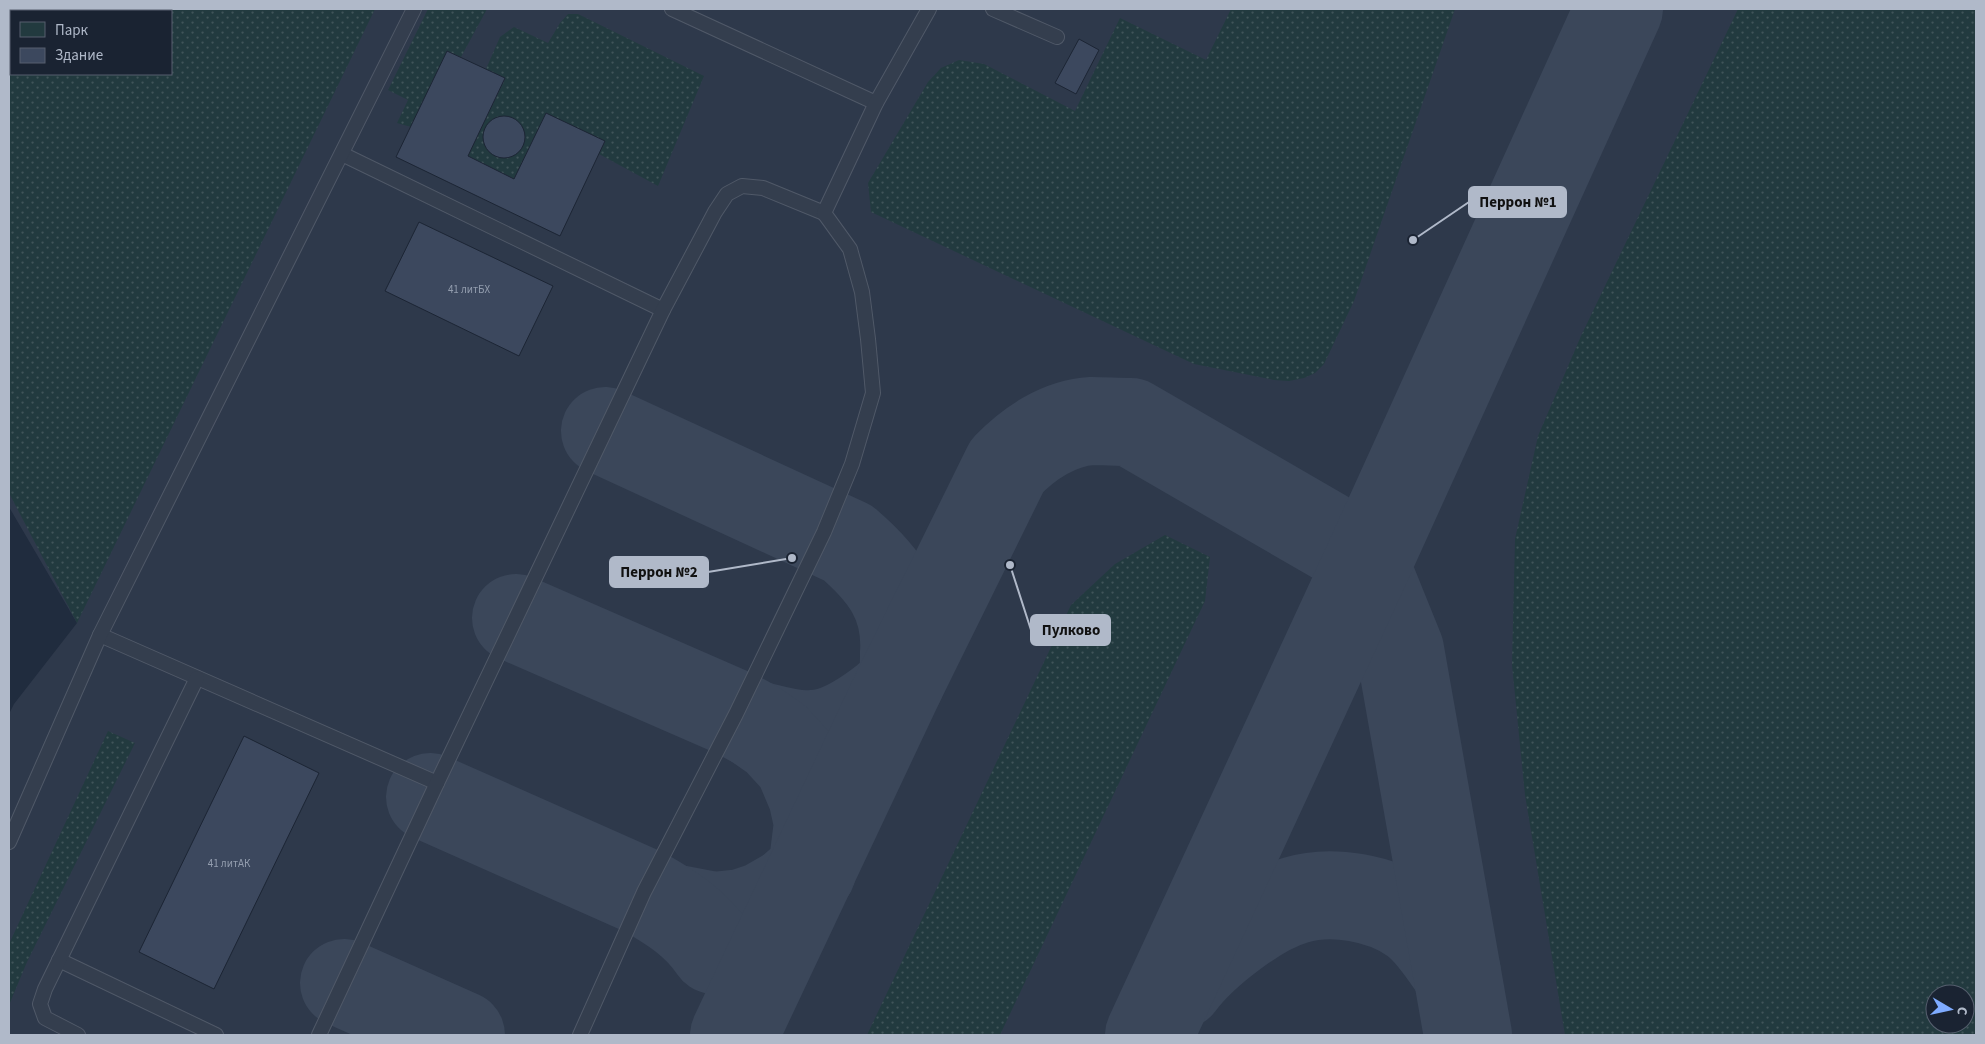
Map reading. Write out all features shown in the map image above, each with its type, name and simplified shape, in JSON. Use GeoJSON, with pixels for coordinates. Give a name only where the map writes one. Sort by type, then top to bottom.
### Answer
{"type":"FeatureCollection","features":[{"type":"Feature","properties":{"kind":"lane"},"geometry":{"type":"LineString","coordinates":[[9,842],[100,635],[414,9]]}},
{"type":"Feature","properties":{"kind":"lane"},"geometry":{"type":"LineString","coordinates":[[672,9],[876,102]]}},
{"type":"Feature","properties":{"kind":"lane"},"geometry":{"type":"LineString","coordinates":[[824,213],[876,102],[929,9]]}},
{"type":"Feature","properties":{"kind":"lane"},"geometry":{"type":"LineString","coordinates":[[993,9],[1057,37]]}},
{"type":"Feature","properties":{"kind":"lane"},"geometry":{"type":"LineString","coordinates":[[342,154],[663,310]]}},
{"type":"Feature","properties":{"kind":"lane"},"geometry":{"type":"LineString","coordinates":[[319,1035],[663,310],[715,212],[727,194],[742,186],[762,188],[824,213],[850,249],[862,292],[873,393],[852,464],[824,532],[736,714],[644,892],[580,1035]]}},
{"type":"Feature","properties":{"kind":"lane"},"geometry":{"type":"LineString","coordinates":[[100,635],[437,783]]}},
{"type":"Feature","properties":{"kind":"lane"},"geometry":{"type":"LineString","coordinates":[[78,1035],[45,1018],[40,1004],[45,988],[197,678]]}},
{"type":"Feature","properties":{"kind":"lane"},"geometry":{"type":"LineString","coordinates":[[59,960],[216,1035]]}},
{"type":"Feature","properties":{"kind":"shaded area"},"geometry":{"type":"Polygon","coordinates":[[[9,9],[1976,9],[1976,1035],[9,1035],[9,714],[14,704],[77,623],[9,507],[9,9]]]}},
{"type":"Feature","properties":{"kind":"green space"},"geometry":{"type":"Polygon","coordinates":[[[9,9],[375,9],[77,623],[9,493],[9,9]]]}},
{"type":"Feature","properties":{"kind":"green space"},"geometry":{"type":"Polygon","coordinates":[[[428,9],[487,9],[461,57],[447,51],[411,127],[397,123],[408,100],[388,90],[428,9]]]}},
{"type":"Feature","properties":{"kind":"green space"},"geometry":{"type":"Polygon","coordinates":[[[1231,9],[1455,9],[1354,301],[1324,364],[1315,373],[1304,378],[1289,381],[1274,380],[1194,364],[871,212],[868,183],[928,82],[941,68],[959,60],[984,64],[1075,111],[1120,18],[1206,60],[1231,9]]]}},
{"type":"Feature","properties":{"kind":"green space"},"geometry":{"type":"Polygon","coordinates":[[[1738,9],[1976,9],[1976,1035],[1565,1035],[1525,795],[1512,665],[1515,539],[1538,436],[1581,336],[1738,9]]]}},
{"type":"Feature","properties":{"kind":"green space"},"geometry":{"type":"Polygon","coordinates":[[[568,14],[578,14],[704,76],[658,186],[599,154],[605,142],[546,113],[514,179],[468,156],[505,79],[486,69],[500,37],[514,27],[548,43],[568,14]]]}},
{"type":"Feature","properties":{"kind":"green space"},"geometry":{"type":"Polygon","coordinates":[[[1165,535],[1210,557],[1205,601],[1000,1035],[867,1035],[1071,605],[1115,564],[1165,535]]]}},
{"type":"Feature","properties":{"kind":"green space"},"geometry":{"type":"Polygon","coordinates":[[[108,731],[135,743],[27,962],[9,1005],[9,944],[108,731]]]}},
{"type":"Feature","properties":{"kind":"building"},"geometry":{"type":"Polygon","coordinates":[[[1079,39],[1099,50],[1076,94],[1055,83],[1079,39]]]}},
{"type":"Feature","properties":{"kind":"building"},"geometry":{"type":"Polygon","coordinates":[[[447,51],[505,78],[468,156],[514,179],[546,113],[605,141],[560,236],[396,157],[447,51]]]}},
{"type":"Feature","properties":{"kind":"building"},"geometry":{"type":"Polygon","coordinates":[[[500,116],[508,116],[519,122],[525,137],[519,152],[508,158],[500,158],[489,152],[483,141],[483,133],[489,122],[500,116]]]}},
{"type":"Feature","properties":{"kind":"building"},"geometry":{"type":"Polygon","coordinates":[[[419,222],[553,286],[519,356],[385,291],[419,222]]]}},
{"type":"Feature","properties":{"kind":"building"},"geometry":{"type":"Polygon","coordinates":[[[244,736],[319,773],[214,989],[139,952],[244,736]]]}},
{"type":"Feature","properties":{"kind":"taxiway"},"geometry":{"type":"LineString","coordinates":[[1149,1035],[1366,566],[1619,9]]}},
{"type":"Feature","properties":{"kind":"taxiway"},"geometry":{"type":"LineString","coordinates":[[734,1035],[900,683],[1007,466],[1035,442],[1056,430],[1092,421],[1131,422],[1342,544],[1366,566],[1400,650],[1468,1035]]}},
{"type":"Feature","properties":{"kind":"taxiway"},"geometry":{"type":"LineString","coordinates":[[605,431],[848,543],[872,566],[891,591],[902,620],[904,635],[903,673],[900,683],[894,691],[863,715],[828,732],[799,734],[756,725]]}},
{"type":"Feature","properties":{"kind":"taxiway"},"geometry":{"type":"LineString","coordinates":[[516,618],[736,714],[776,739],[798,763],[812,796],[818,823],[812,871],[789,891],[763,906],[742,913],[714,916],[672,908]]}},
{"type":"Feature","properties":{"kind":"taxiway"},"geometry":{"type":"LineString","coordinates":[[430,797],[644,892],[683,917],[707,940],[714,950]]}},
{"type":"Feature","properties":{"kind":"taxiway"},"geometry":{"type":"LineString","coordinates":[[1180,985],[1202,960],[1217,947],[1265,914],[1296,900],[1325,895],[1372,901],[1401,912],[1426,931],[1457,973]]}},
{"type":"Feature","properties":{"kind":"taxiway"},"geometry":{"type":"LineString","coordinates":[[344,983],[461,1035]]}},
{"type":"Feature","properties":{"kind":"place","name":"Перрон №1"},"geometry":{"type":"Point","coordinates":[1413,240]}},
{"type":"Feature","properties":{"kind":"place","name":"Перрон №2"},"geometry":{"type":"Point","coordinates":[792,558]}},
{"type":"Feature","properties":{"kind":"place","name":"Пулково"},"geometry":{"type":"Point","coordinates":[1010,565]}}]}
